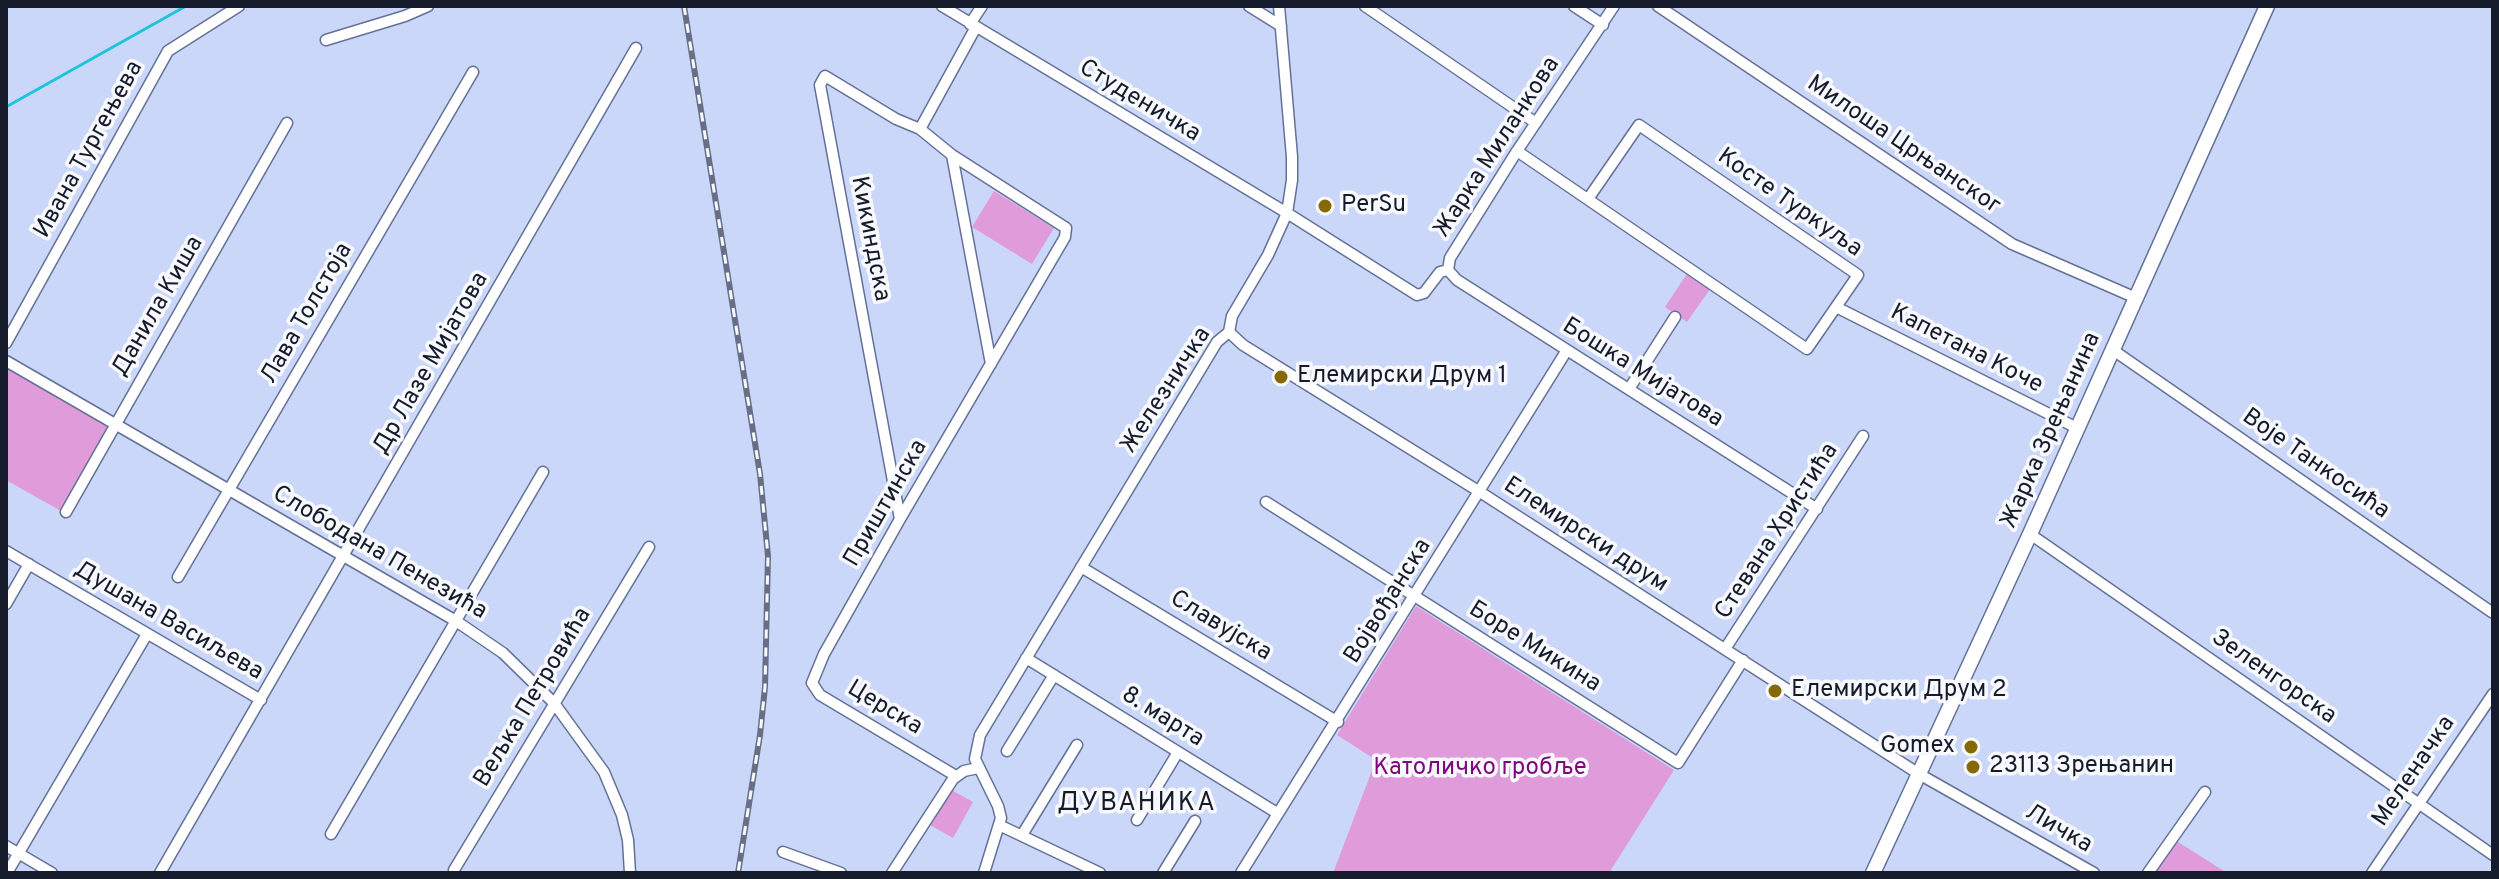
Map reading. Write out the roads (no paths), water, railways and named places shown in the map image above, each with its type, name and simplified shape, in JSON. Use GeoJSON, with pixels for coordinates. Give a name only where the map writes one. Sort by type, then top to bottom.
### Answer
{"type":"FeatureCollection","features":[{"type":"Feature","properties":{"kind":"main road","name":"Жарка Зрењанина"},"geometry":{"type":"LineString","coordinates":[[1873,873],[2030,534],[2267,6]]}},
{"type":"Feature","properties":{"kind":"street","name":"Ивана Тургењева"},"geometry":{"type":"LineString","coordinates":[[6,343],[168,51],[239,6]]}},
{"type":"Feature","properties":{"kind":"street"},"geometry":{"type":"LineString","coordinates":[[326,40],[428,6]]}},
{"type":"Feature","properties":{"kind":"street","name":"Студеничка"},"geometry":{"type":"LineString","coordinates":[[942,6],[1287,213]]}},
{"type":"Feature","properties":{"kind":"street"},"geometry":{"type":"LineString","coordinates":[[920,129],[982,6]]}},
{"type":"Feature","properties":{"kind":"street"},"geometry":{"type":"LineString","coordinates":[[1249,6],[1281,26]]}},
{"type":"Feature","properties":{"kind":"street","name":"Железничка"},"geometry":{"type":"LineString","coordinates":[[978,768],[975,759],[980,735],[1217,342],[1229,332],[1232,316],[1268,255],[1287,213],[1292,157],[1279,6]]}},
{"type":"Feature","properties":{"kind":"street"},"geometry":{"type":"LineString","coordinates":[[1365,6],[1536,123]]}},
{"type":"Feature","properties":{"kind":"street"},"geometry":{"type":"LineString","coordinates":[[1574,6],[1603,25]]}},
{"type":"Feature","properties":{"kind":"street","name":"Жарка Миланкова"},"geometry":{"type":"LineString","coordinates":[[1287,213],[1417,295],[1426,290],[1440,272],[1448,270],[1450,258],[1517,151],[1614,6]]}},
{"type":"Feature","properties":{"kind":"street","name":"Милоша Црњанског"},"geometry":{"type":"LineString","coordinates":[[1658,6],[2012,244],[2136,298]]}},
{"type":"Feature","properties":{"kind":"street","name":"Др Лазе Мијатова"},"geometry":{"type":"LineString","coordinates":[[261,700],[636,48]]}},
{"type":"Feature","properties":{"kind":"street","name":"Лава Толстоја"},"geometry":{"type":"LineString","coordinates":[[178,577],[473,72]]}},
{"type":"Feature","properties":{"kind":"street","name":"Кикиндска"},"geometry":{"type":"LineString","coordinates":[[900,519],[820,81],[828,76],[884,113],[920,129]]}},
{"type":"Feature","properties":{"kind":"street","name":"Данила Киша"},"geometry":{"type":"LineString","coordinates":[[66,512],[287,123]]}},
{"type":"Feature","properties":{"kind":"street","name":"Косте Туркуља"},"geometry":{"type":"LineString","coordinates":[[1517,151],[1807,349],[1858,275],[1639,125],[1588,199]]}},
{"type":"Feature","properties":{"kind":"street","name":"Приштинска"},"geometry":{"type":"LineString","coordinates":[[818,666],[1065,237],[1066,228],[952,155],[920,129]]}},
{"type":"Feature","properties":{"kind":"street"},"geometry":{"type":"LineString","coordinates":[[952,155],[991,364]]}},
{"type":"Feature","properties":{"kind":"street","name":"Бошка Мијатова"},"geometry":{"type":"LineString","coordinates":[[1448,270],[1457,280],[1817,509]]}},
{"type":"Feature","properties":{"kind":"street","name":"Капетана Коче"},"geometry":{"type":"LineString","coordinates":[[1836,307],[2077,428]]}},
{"type":"Feature","properties":{"kind":"street"},"geometry":{"type":"LineString","coordinates":[[1629,389],[1675,317]]}},
{"type":"Feature","properties":{"kind":"street","name":"Елемирски друм"},"geometry":{"type":"LineString","coordinates":[[1229,332],[1243,345],[1480,492],[1919,774]]}},
{"type":"Feature","properties":{"kind":"street","name":"Војвођанска"},"geometry":{"type":"LineString","coordinates":[[1241,873],[1416,597],[1567,350]]}},
{"type":"Feature","properties":{"kind":"street","name":"Воје Танкосића"},"geometry":{"type":"LineString","coordinates":[[2113,350],[2493,613]]}},
{"type":"Feature","properties":{"kind":"street","name":"Слободана Пенезића"},"geometry":{"type":"LineString","coordinates":[[6,361],[456,621],[503,653],[554,703],[584,741],[610,783],[625,827],[630,873]]}},
{"type":"Feature","properties":{"kind":"street","name":"Стевана Христића"},"geometry":{"type":"LineString","coordinates":[[1725,649],[1863,436]]}},
{"type":"Feature","properties":{"kind":"street"},"geometry":{"type":"LineString","coordinates":[[331,834],[543,472]]}},
{"type":"Feature","properties":{"kind":"street","name":"Боре Микина"},"geometry":{"type":"LineString","coordinates":[[1266,502],[1678,763],[1743,660]]}},
{"type":"Feature","properties":{"kind":"street","name":"Зеленгорска"},"geometry":{"type":"LineString","coordinates":[[2030,534],[2493,855]]}},
{"type":"Feature","properties":{"kind":"street","name":"Вељка Петровића"},"geometry":{"type":"LineString","coordinates":[[454,870],[649,547]]}},
{"type":"Feature","properties":{"kind":"street","name":"Душана Васиљева"},"geometry":{"type":"LineString","coordinates":[[6,551],[261,700],[160,873]]}},
{"type":"Feature","properties":{"kind":"street"},"geometry":{"type":"LineString","coordinates":[[6,604],[29,564]]}},
{"type":"Feature","properties":{"kind":"street","name":"Славујска"},"geometry":{"type":"LineString","coordinates":[[1081,567],[1338,722]]}},
{"type":"Feature","properties":{"kind":"street"},"geometry":{"type":"LineString","coordinates":[[7,873],[147,634]]}},
{"type":"Feature","properties":{"kind":"street","name":"8. марта"},"geometry":{"type":"LineString","coordinates":[[1026,658],[1277,813]]}},
{"type":"Feature","properties":{"kind":"street","name":"Церска"},"geometry":{"type":"LineString","coordinates":[[818,666],[812,683],[820,695],[956,776]]}},
{"type":"Feature","properties":{"kind":"street"},"geometry":{"type":"LineString","coordinates":[[1007,751],[1054,675]]}},
{"type":"Feature","properties":{"kind":"street","name":"Меленачка"},"geometry":{"type":"LineString","coordinates":[[2372,873],[2493,694]]}},
{"type":"Feature","properties":{"kind":"street"},"geometry":{"type":"LineString","coordinates":[[1022,835],[1077,745]]}},
{"type":"Feature","properties":{"kind":"street"},"geometry":{"type":"LineString","coordinates":[[1137,820],[1178,752]]}},
{"type":"Feature","properties":{"kind":"street"},"geometry":{"type":"LineString","coordinates":[[892,873],[956,776],[978,768],[998,806],[999,825],[984,873]]}},
{"type":"Feature","properties":{"kind":"street","name":"Личка"},"geometry":{"type":"LineString","coordinates":[[1919,774],[2094,873]]}},
{"type":"Feature","properties":{"kind":"street"},"geometry":{"type":"LineString","coordinates":[[2148,873],[2205,792]]}},
{"type":"Feature","properties":{"kind":"street"},"geometry":{"type":"LineString","coordinates":[[1163,873],[1195,821]]}},
{"type":"Feature","properties":{"kind":"street"},"geometry":{"type":"LineString","coordinates":[[999,825],[1100,873]]}},
{"type":"Feature","properties":{"kind":"street"},"geometry":{"type":"LineString","coordinates":[[6,846],[52,873]]}},
{"type":"Feature","properties":{"kind":"street"},"geometry":{"type":"LineString","coordinates":[[783,852],[841,873]]}},
{"type":"Feature","properties":{"kind":"waterway"},"geometry":{"type":"LineString","coordinates":[[6,107],[186,6]]}},
{"type":"Feature","properties":{"kind":"railway"},"geometry":{"type":"LineString","coordinates":[[684,6],[760,474],[768,556],[765,687],[738,873]]}},
{"type":"Feature","properties":{"kind":"place","name":"PerSu"},"geometry":{"type":"Point","coordinates":[1325,206]}},
{"type":"Feature","properties":{"kind":"place","name":"Елемирски Друм 1"},"geometry":{"type":"Point","coordinates":[1281,377]}},
{"type":"Feature","properties":{"kind":"place","name":"Елемирски Друм 2"},"geometry":{"type":"Point","coordinates":[1775,691]}},
{"type":"Feature","properties":{"kind":"place","name":"Gomex"},"geometry":{"type":"Point","coordinates":[1971,747]}},
{"type":"Feature","properties":{"kind":"place","name":"23113 Зрењанин"},"geometry":{"type":"Point","coordinates":[1973,767]}},
{"type":"Feature","properties":{"kind":"district","name":"ДУВАНИКА"},"geometry":{"type":"Point","coordinates":[1137,805]}},
{"type":"Feature","properties":{"kind":"park label","name":"Католичко гробље"},"geometry":{"type":"Point","coordinates":[1480,769]}}]}
